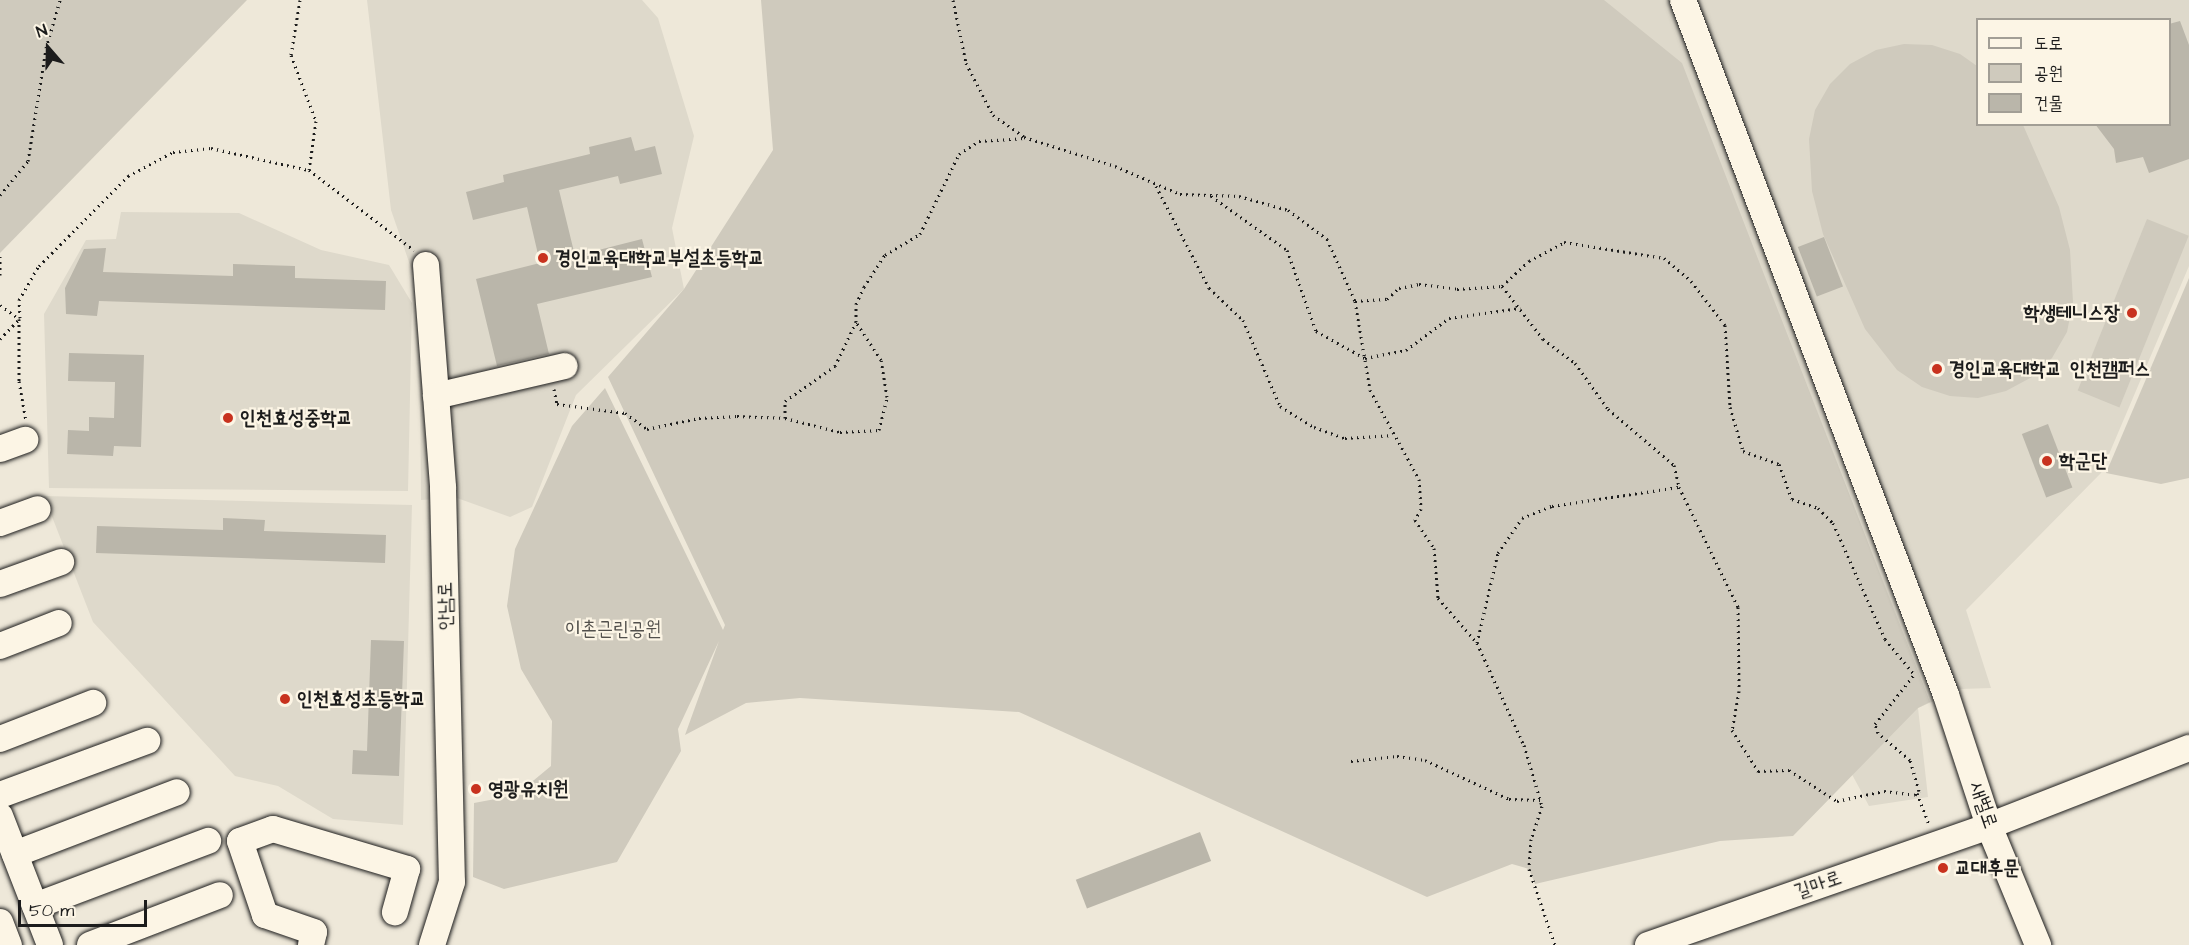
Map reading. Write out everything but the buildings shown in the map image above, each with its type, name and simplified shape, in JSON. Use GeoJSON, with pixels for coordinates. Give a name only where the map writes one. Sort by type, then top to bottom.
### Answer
{"type":"FeatureCollection","features":[{"type":"Feature","properties":{"kind":"street","name":"새벌로"},"geometry":{"type":"LineString","coordinates":[[1683,0],[1923,665],[1946,695],[1989,826],[2038,945]]}},
{"type":"Feature","properties":{"kind":"street","name":"안남로"},"geometry":{"type":"LineString","coordinates":[[426,265],[443,488],[452,882],[432,945]]}},
{"type":"Feature","properties":{"kind":"street"},"geometry":{"type":"LineString","coordinates":[[436,396],[558,368]]}},
{"type":"Feature","properties":{"kind":"street"},"geometry":{"type":"LineString","coordinates":[[0,449],[25,440]]}},
{"type":"Feature","properties":{"kind":"street"},"geometry":{"type":"LineString","coordinates":[[0,523],[38,508]]}},
{"type":"Feature","properties":{"kind":"street"},"geometry":{"type":"LineString","coordinates":[[0,584],[61,562]]}},
{"type":"Feature","properties":{"kind":"street"},"geometry":{"type":"LineString","coordinates":[[0,646],[59,623]]}},
{"type":"Feature","properties":{"kind":"street"},"geometry":{"type":"LineString","coordinates":[[0,739],[93,703]]}},
{"type":"Feature","properties":{"kind":"street"},"geometry":{"type":"LineString","coordinates":[[0,795],[147,741]]}},
{"type":"Feature","properties":{"kind":"street","name":"길마로"},"geometry":{"type":"LineString","coordinates":[[1648,945],[1989,826],[2189,748]]}},
{"type":"Feature","properties":{"kind":"street"},"geometry":{"type":"LineString","coordinates":[[15,854],[177,792]]}},
{"type":"Feature","properties":{"kind":"street"},"geometry":{"type":"LineString","coordinates":[[0,816],[50,945]]}},
{"type":"Feature","properties":{"kind":"street"},"geometry":{"type":"LineString","coordinates":[[310,945],[314,932],[265,915],[240,841],[273,829],[407,869],[395,912]]}},
{"type":"Feature","properties":{"kind":"street"},"geometry":{"type":"LineString","coordinates":[[35,906],[208,841]]}},
{"type":"Feature","properties":{"kind":"street"},"geometry":{"type":"LineString","coordinates":[[90,945],[220,895]]}},
{"type":"Feature","properties":{"kind":"street"},"geometry":{"type":"LineString","coordinates":[[0,922],[9,945]]}},
{"type":"Feature","properties":{"kind":"path"},"geometry":{"type":"LineString","coordinates":[[0,195],[28,161],[46,48],[60,0]]}},
{"type":"Feature","properties":{"kind":"path"},"geometry":{"type":"LineString","coordinates":[[300,0],[291,55],[316,121],[309,170]]}},
{"type":"Feature","properties":{"kind":"path"},"geometry":{"type":"LineString","coordinates":[[953,0],[966,63],[993,115],[1029,138],[1115,166],[1180,194],[1239,196],[1288,210],[1314,226],[1327,239],[1355,301],[1370,390],[1419,479],[1421,509],[1415,520],[1434,548],[1438,598],[1477,643],[1509,705],[1540,800],[1529,869],[1555,945]]}},
{"type":"Feature","properties":{"kind":"path"},"geometry":{"type":"LineString","coordinates":[[785,418],[785,401],[835,366],[856,322],[856,304],[864,287],[885,255],[920,234],[959,154],[979,141],[1029,138]]}},
{"type":"Feature","properties":{"kind":"path"},"geometry":{"type":"LineString","coordinates":[[25,440],[19,300],[39,266],[128,177],[173,152],[211,148],[309,170],[418,253],[426,265]]}},
{"type":"Feature","properties":{"kind":"path"},"geometry":{"type":"LineString","coordinates":[[1155,184],[1209,288],[1243,320],[1280,406],[1314,428],[1345,438],[1394,435]]}},
{"type":"Feature","properties":{"kind":"path"},"geometry":{"type":"LineString","coordinates":[[1210,195],[1287,250],[1316,331],[1365,358],[1406,350],[1449,318],[1520,308]]}},
{"type":"Feature","properties":{"kind":"path"},"geometry":{"type":"LineString","coordinates":[[1355,301],[1387,299],[1399,288],[1419,284],[1456,289],[1502,286],[1529,261],[1564,242],[1664,258],[1690,281],[1725,325],[1730,407],[1743,451],[1779,464],[1792,499],[1818,508],[1833,523],[1885,639],[1923,665],[1875,724],[1878,733],[1910,760],[1917,793],[1936,844]]}},
{"type":"Feature","properties":{"kind":"path"},"geometry":{"type":"LineString","coordinates":[[0,256],[0,274]]}},
{"type":"Feature","properties":{"kind":"path"},"geometry":{"type":"LineString","coordinates":[[1502,286],[1543,339],[1575,363],[1608,409],[1674,465],[1679,487],[1738,607],[1739,691],[1732,730],[1758,771],[1789,770],[1837,801],[1884,791],[1917,793]]}},
{"type":"Feature","properties":{"kind":"path"},"geometry":{"type":"LineString","coordinates":[[0,305],[19,319]]}},
{"type":"Feature","properties":{"kind":"path"},"geometry":{"type":"LineString","coordinates":[[0,339],[19,319]]}},
{"type":"Feature","properties":{"kind":"path"},"geometry":{"type":"LineString","coordinates":[[558,368],[557,404],[625,413],[647,429],[699,418],[785,418],[840,432],[879,430],[887,397],[881,360],[856,322]]}},
{"type":"Feature","properties":{"kind":"path"},"geometry":{"type":"LineString","coordinates":[[1477,643],[1498,553],[1522,518],[1552,506],[1679,487]]}},
{"type":"Feature","properties":{"kind":"path"},"geometry":{"type":"LineString","coordinates":[[1351,761],[1397,756],[1425,760],[1509,799],[1540,800]]}},
{"type":"Feature","properties":{"kind":"shaded area","name":"경인교육대학교부설초등학교"},"geometry":{"type":"Polygon","coordinates":[[[367,0],[642,0],[658,18],[694,136],[672,228],[684,289],[576,395],[532,507],[510,517],[457,498],[421,500],[419,291],[391,210],[367,0]]]}},
{"type":"Feature","properties":{"kind":"shaded area","name":"경인교육대학교 인천캠퍼스"},"geometry":{"type":"Polygon","coordinates":[[[1217,0],[2189,0],[2189,266],[2101,473],[1966,610],[1991,688],[1961,689],[1918,708],[1928,797],[1869,806],[1778,637],[1217,0]]]}},
{"type":"Feature","properties":{"kind":"shaded area","name":"인천효성중학교"},"geometry":{"type":"Polygon","coordinates":[[[121,212],[239,213],[321,250],[389,265],[412,303],[408,491],[49,488],[44,314],[86,240],[116,239],[121,212]]]}},
{"type":"Feature","properties":{"kind":"shaded area","name":"인천효성초등학교"},"geometry":{"type":"Polygon","coordinates":[[[44,496],[412,505],[403,825],[333,819],[278,786],[235,776],[93,622],[44,496]]]}},
{"type":"Feature","properties":{"kind":"green space"},"geometry":{"type":"Polygon","coordinates":[[[0,0],[247,0],[0,253],[0,0]]]}},
{"type":"Feature","properties":{"kind":"green space","name":"이촌근린공원"},"geometry":{"type":"Polygon","coordinates":[[[761,0],[1604,0],[1682,63],[1930,702],[1918,708],[1793,836],[1720,841],[1535,884],[1529,869],[1512,864],[1427,897],[1019,712],[800,698],[746,703],[685,735],[719,641],[678,729],[681,751],[617,862],[504,889],[473,877],[474,803],[516,795],[551,766],[552,721],[521,669],[507,606],[515,549],[572,426],[605,388],[723,630],[725,625],[608,377],[684,289],[773,150],[761,0]]]}},
{"type":"Feature","properties":{"kind":"green space"},"geometry":{"type":"Polygon","coordinates":[[[1904,44],[1932,45],[1960,54],[1976,65],[1976,126],[2023,126],[2059,207],[2070,250],[2073,302],[2067,332],[2052,358],[2032,377],[2006,391],[1978,398],[1950,396],[1922,387],[1897,370],[1865,329],[1823,234],[1812,191],[1809,139],[1815,110],[1830,84],[1850,64],[1876,50],[1904,44]]]}},
{"type":"Feature","properties":{"kind":"green space","name":"학생테니스장"},"geometry":{"type":"Polygon","coordinates":[[[2147,219],[2189,236],[2119,407],[2078,391],[2147,219]]]}},
{"type":"Feature","properties":{"kind":"green space"},"geometry":{"type":"Polygon","coordinates":[[[2189,278],[2189,478],[2161,484],[2106,473],[2189,278]]]}},
{"type":"Feature","properties":{"kind":"place","name":"경인교육대학교부설초등학교"},"geometry":{"type":"Point","coordinates":[543,258]}},
{"type":"Feature","properties":{"kind":"place","name":"학생테니스장"},"geometry":{"type":"Point","coordinates":[2132,313]}},
{"type":"Feature","properties":{"kind":"place","name":"경인교육대학교 인천캠퍼스"},"geometry":{"type":"Point","coordinates":[1937,369]}},
{"type":"Feature","properties":{"kind":"place","name":"인천효성중학교"},"geometry":{"type":"Point","coordinates":[228,418]}},
{"type":"Feature","properties":{"kind":"place","name":"학군단"},"geometry":{"type":"Point","coordinates":[2047,461]}},
{"type":"Feature","properties":{"kind":"place","name":"인천효성초등학교"},"geometry":{"type":"Point","coordinates":[285,699]}},
{"type":"Feature","properties":{"kind":"place","name":"영광유치원"},"geometry":{"type":"Point","coordinates":[476,789]}},
{"type":"Feature","properties":{"kind":"place","name":"교대후문"},"geometry":{"type":"Point","coordinates":[1943,868]}}]}
